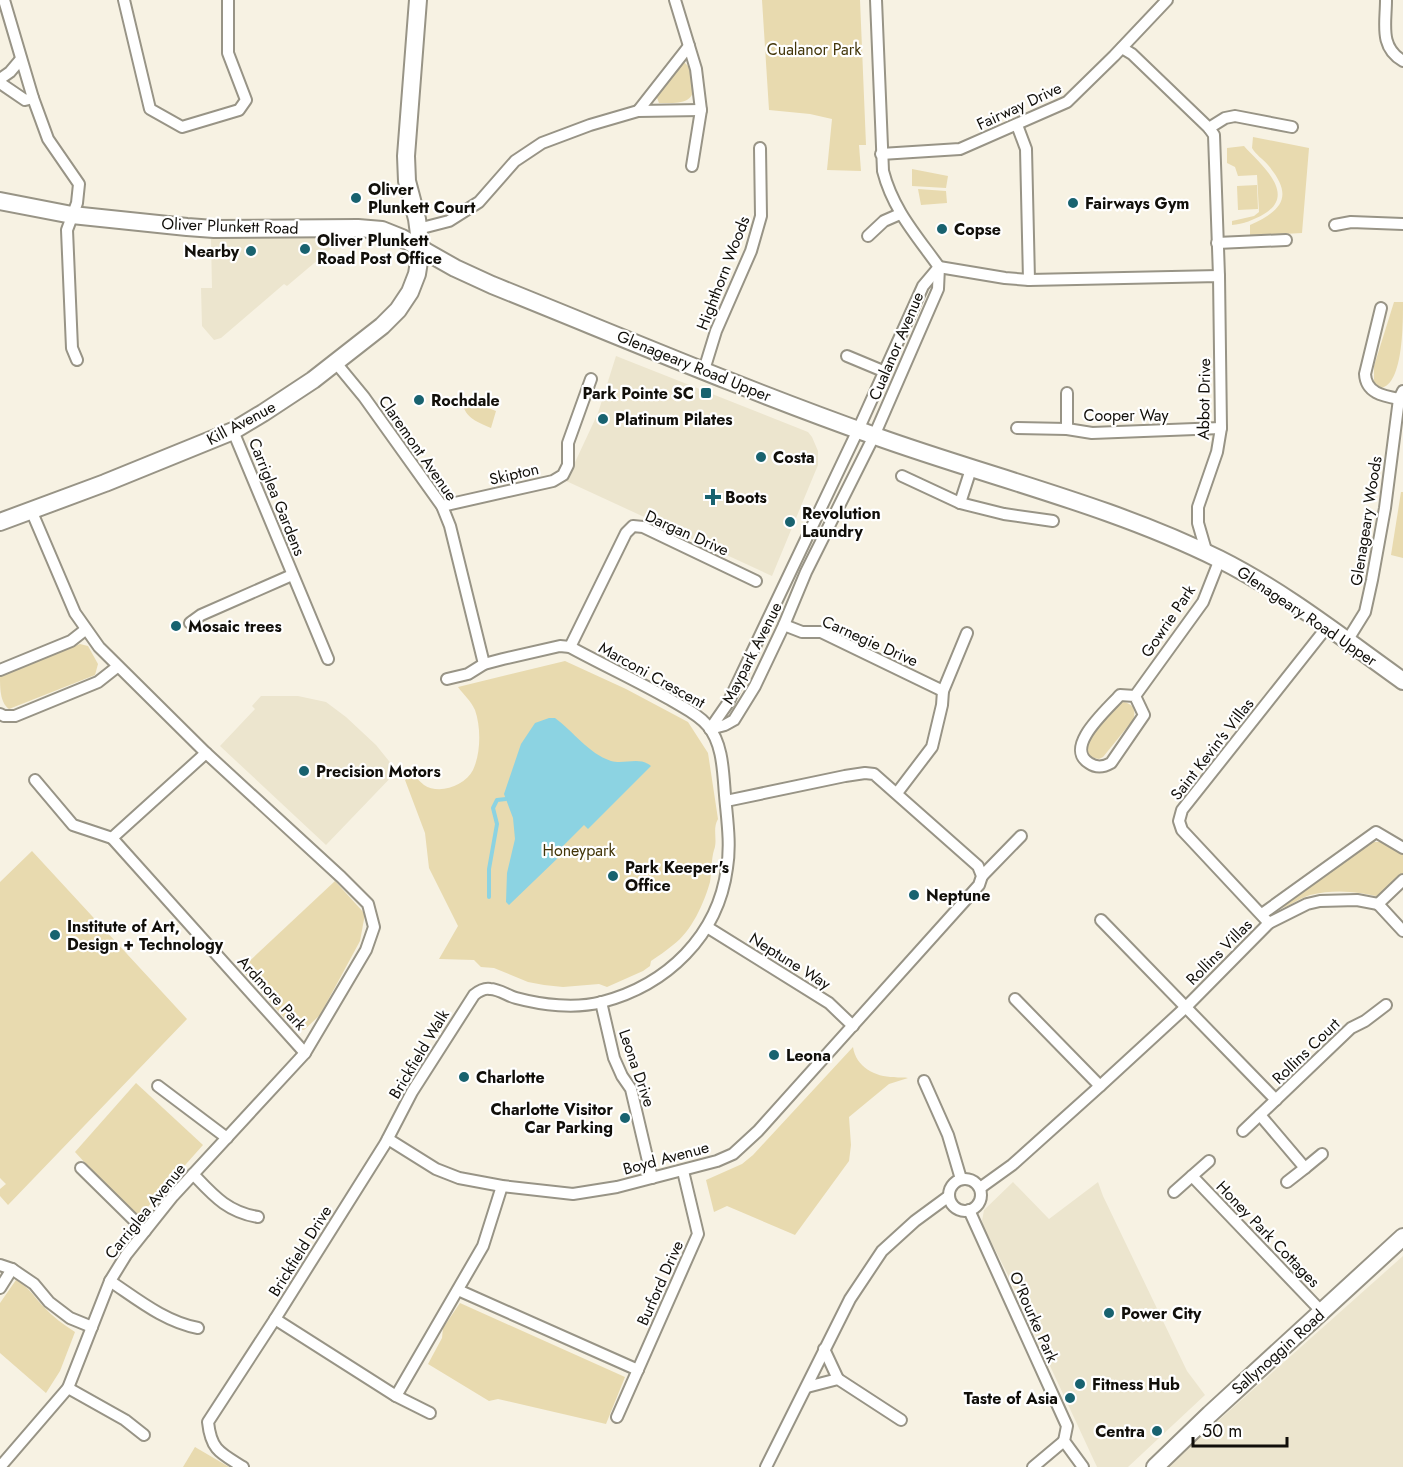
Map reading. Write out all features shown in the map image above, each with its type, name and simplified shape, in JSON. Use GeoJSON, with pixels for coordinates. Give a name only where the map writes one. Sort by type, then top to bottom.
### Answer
{"type":"FeatureCollection","features":[{"type":"Feature","properties":{"kind":"main road"},"geometry":{"type":"LineString","coordinates":[[418,0],[406,156],[407,181],[421,249]]}},
{"type":"Feature","properties":{"kind":"main road","name":"Oliver Plunkett Road"},"geometry":{"type":"LineString","coordinates":[[0,201],[72,214],[214,229],[358,228],[382,230],[421,249]]}},
{"type":"Feature","properties":{"kind":"main road","name":"Glenageary Road Upper"},"geometry":{"type":"LineString","coordinates":[[421,249],[492,285],[866,433],[1125,518],[1214,557],[1270,587],[1403,681]]}},
{"type":"Feature","properties":{"kind":"main road","name":"Kill Avenue"},"geometry":{"type":"LineString","coordinates":[[2,517],[31,510],[105,483],[233,430],[263,413],[336,363],[398,310],[412,286],[421,249]]}},
{"type":"Feature","properties":{"kind":"main road","name":"Sallynoggin Road"},"geometry":{"type":"LineString","coordinates":[[1155,1467],[1209,1414],[1403,1237]]}},
{"type":"Feature","properties":{"kind":"street"},"geometry":{"type":"LineString","coordinates":[[3,0],[48,139],[79,184],[77,203],[67,230],[72,348],[77,360]]}},
{"type":"Feature","properties":{"kind":"street"},"geometry":{"type":"LineString","coordinates":[[124,0],[150,110],[182,128],[239,110],[246,100],[228,53],[228,0]]}},
{"type":"Feature","properties":{"kind":"street"},"geometry":{"type":"LineString","coordinates":[[675,0],[696,69],[701,110],[692,166]]}},
{"type":"Feature","properties":{"kind":"street"},"geometry":{"type":"LineString","coordinates":[[876,0],[881,153],[886,183],[900,214],[939,267],[1029,280],[1218,276]]}},
{"type":"Feature","properties":{"kind":"street","name":"Fairway Drive"},"geometry":{"type":"LineString","coordinates":[[881,153],[955,150],[1067,102],[1167,0]]}},
{"type":"Feature","properties":{"kind":"street"},"geometry":{"type":"LineString","coordinates":[[1386,0],[1386,42],[1390,51],[1403,61]]}},
{"type":"Feature","properties":{"kind":"street"},"geometry":{"type":"LineString","coordinates":[[638,111],[689,46]]}},
{"type":"Feature","properties":{"kind":"street"},"geometry":{"type":"LineString","coordinates":[[1122,48],[1144,66],[1209,129],[1225,118],[1235,116],[1292,127]]}},
{"type":"Feature","properties":{"kind":"street"},"geometry":{"type":"LineString","coordinates":[[21,59],[0,81],[25,100],[33,98]]}},
{"type":"Feature","properties":{"kind":"street"},"geometry":{"type":"LineString","coordinates":[[418,229],[449,221],[479,202],[515,161],[542,143],[590,124],[638,111],[701,110]]}},
{"type":"Feature","properties":{"kind":"street"},"geometry":{"type":"LineString","coordinates":[[1017,125],[1026,149],[1029,280]]}},
{"type":"Feature","properties":{"kind":"street","name":"Abbot Drive"},"geometry":{"type":"LineString","coordinates":[[1209,129],[1214,135],[1215,144],[1221,428],[1217,452],[1203,492],[1198,515],[1214,557]]}},
{"type":"Feature","properties":{"kind":"street","name":"Highthorn Woods"},"geometry":{"type":"LineString","coordinates":[[704,370],[716,331],[751,251],[761,216],[760,148]]}},
{"type":"Feature","properties":{"kind":"street"},"geometry":{"type":"LineString","coordinates":[[868,236],[884,221],[900,214]]}},
{"type":"Feature","properties":{"kind":"street"},"geometry":{"type":"LineString","coordinates":[[1335,225],[1351,222],[1403,224]]}},
{"type":"Feature","properties":{"kind":"street"},"geometry":{"type":"LineString","coordinates":[[1217,243],[1286,240]]}},
{"type":"Feature","properties":{"kind":"street","name":"Cualanor Avenue"},"geometry":{"type":"LineString","coordinates":[[866,433],[883,371],[922,286],[939,267]]}},
{"type":"Feature","properties":{"kind":"street","name":"Cualanor Avenue"},"geometry":{"type":"LineString","coordinates":[[866,433],[938,289],[939,267]]}},
{"type":"Feature","properties":{"kind":"street","name":"Glenageary Woods"},"geometry":{"type":"LineString","coordinates":[[1347,641],[1365,612],[1370,591],[1385,508],[1401,395],[1375,392],[1366,381],[1365,374],[1381,308]]}},
{"type":"Feature","properties":{"kind":"street","name":"Cualanor Avenue"},"geometry":{"type":"LineString","coordinates":[[847,356],[883,371]]}},
{"type":"Feature","properties":{"kind":"street","name":"Claremont Avenue"},"geometry":{"type":"LineString","coordinates":[[336,363],[364,397],[442,506],[450,526],[484,664]]}},
{"type":"Feature","properties":{"kind":"street","name":"Skipton"},"geometry":{"type":"LineString","coordinates":[[442,506],[553,481],[563,475],[568,465],[568,443],[591,379]]}},
{"type":"Feature","properties":{"kind":"street","name":"Cooper Way"},"geometry":{"type":"LineString","coordinates":[[1067,393],[1067,429]]}},
{"type":"Feature","properties":{"kind":"street","name":"Cooper Way"},"geometry":{"type":"LineString","coordinates":[[1017,428],[1067,429],[1092,433],[1221,428]]}},
{"type":"Feature","properties":{"kind":"street","name":"Carriglea Gardens"},"geometry":{"type":"LineString","coordinates":[[233,430],[328,659]]}},
{"type":"Feature","properties":{"kind":"street","name":"Maypark Avenue"},"geometry":{"type":"LineString","coordinates":[[710,729],[728,703],[792,566],[866,433]]}},
{"type":"Feature","properties":{"kind":"street","name":"Maypark Avenue"},"geometry":{"type":"LineString","coordinates":[[710,729],[734,720],[755,686],[866,433]]}},
{"type":"Feature","properties":{"kind":"street"},"geometry":{"type":"LineString","coordinates":[[960,503],[972,469]]}},
{"type":"Feature","properties":{"kind":"street"},"geometry":{"type":"LineString","coordinates":[[902,476],[960,503],[1004,514],[1053,521]]}},
{"type":"Feature","properties":{"kind":"street","name":"Ardmore Park"},"geometry":{"type":"LineString","coordinates":[[31,510],[75,614],[85,630],[117,667],[368,904],[374,927],[366,950],[305,1053],[112,838]]}},
{"type":"Feature","properties":{"kind":"street","name":"Dargan Drive"},"geometry":{"type":"LineString","coordinates":[[570,647],[626,533],[633,526],[643,527],[756,581]]}},
{"type":"Feature","properties":{"kind":"street","name":"Gowrie Park"},"geometry":{"type":"LineString","coordinates":[[1135,696],[1203,602],[1214,557]]}},
{"type":"Feature","properties":{"kind":"street"},"geometry":{"type":"LineString","coordinates":[[792,566],[806,572]]}},
{"type":"Feature","properties":{"kind":"street","name":"Carriglea Gardens"},"geometry":{"type":"LineString","coordinates":[[190,623],[201,615],[292,575]]}},
{"type":"Feature","properties":{"kind":"street","name":"Carnegie Drive"},"geometry":{"type":"LineString","coordinates":[[784,624],[802,632],[820,632],[942,691]]}},
{"type":"Feature","properties":{"kind":"street","name":"Saint Kevin's Villas"},"geometry":{"type":"LineString","coordinates":[[1265,918],[1182,830],[1179,821],[1182,810],[1327,627]]}},
{"type":"Feature","properties":{"kind":"street"},"geometry":{"type":"LineString","coordinates":[[0,670],[71,641],[85,630]]}},
{"type":"Feature","properties":{"kind":"street"},"geometry":{"type":"LineString","coordinates":[[897,793],[932,747],[942,705],[942,691],[967,633]]}},
{"type":"Feature","properties":{"kind":"street"},"geometry":{"type":"LineString","coordinates":[[447,679],[468,674],[484,664],[560,646],[570,647]]}},
{"type":"Feature","properties":{"kind":"street","name":"Marconi Crescent"},"geometry":{"type":"LineString","coordinates":[[482,989],[492,988],[518,998],[556,1005],[601,1002],[633,991],[669,971],[683,957],[707,927],[722,893],[727,869],[729,835],[720,750],[715,736],[688,710],[570,647]]}},
{"type":"Feature","properties":{"kind":"street"},"geometry":{"type":"LineString","coordinates":[[0,714],[15,716],[88,687],[117,667]]}},
{"type":"Feature","properties":{"kind":"street"},"geometry":{"type":"LineString","coordinates":[[1120,695],[1135,696],[1144,715],[1111,763],[1100,766],[1086,762],[1080,750],[1082,739],[1120,695]]}},
{"type":"Feature","properties":{"kind":"street"},"geometry":{"type":"LineString","coordinates":[[34,780],[73,825],[112,838],[206,753]]}},
{"type":"Feature","properties":{"kind":"street"},"geometry":{"type":"LineString","coordinates":[[726,801],[865,773],[874,774],[978,866],[982,876]]}},
{"type":"Feature","properties":{"kind":"street"},"geometry":{"type":"LineString","coordinates":[[1265,918],[1376,832],[1403,848]]}},
{"type":"Feature","properties":{"kind":"street","name":"Boyd Avenue"},"geometry":{"type":"LineString","coordinates":[[388,1139],[436,1169],[459,1178],[502,1186],[573,1194],[595,1192],[683,1171],[733,1154],[758,1131],[979,885],[982,876],[1021,836]]}},
{"type":"Feature","properties":{"kind":"street"},"geometry":{"type":"LineString","coordinates":[[1403,880],[1378,903],[1403,932]]}},
{"type":"Feature","properties":{"kind":"street","name":"Rollins Villas"},"geometry":{"type":"LineString","coordinates":[[980,1188],[1012,1165],[1186,1006],[1265,918],[1320,901],[1357,900],[1378,903]]}},
{"type":"Feature","properties":{"kind":"street","name":"Rollins Villas"},"geometry":{"type":"LineString","coordinates":[[1101,920],[1186,1006]]}},
{"type":"Feature","properties":{"kind":"street","name":"Neptune Way"},"geometry":{"type":"LineString","coordinates":[[707,927],[829,1003],[853,1026]]}},
{"type":"Feature","properties":{"kind":"street","name":"Brickfield Walk"},"geometry":{"type":"LineString","coordinates":[[388,1139],[411,1092],[472,996],[482,989]]}},
{"type":"Feature","properties":{"kind":"street"},"geometry":{"type":"LineString","coordinates":[[1016,999],[1100,1086]]}},
{"type":"Feature","properties":{"kind":"street","name":"Leona Drive"},"geometry":{"type":"LineString","coordinates":[[601,1002],[615,1058],[622,1076],[631,1089],[652,1178]]}},
{"type":"Feature","properties":{"kind":"street","name":"Rollins Court"},"geometry":{"type":"LineString","coordinates":[[1243,1131],[1351,1028],[1365,1021],[1386,1005]]}},
{"type":"Feature","properties":{"kind":"street","name":"Rollins Court"},"geometry":{"type":"LineString","coordinates":[[1186,1006],[1276,1100]]}},
{"type":"Feature","properties":{"kind":"street","name":"Carriglea Avenue"},"geometry":{"type":"LineString","coordinates":[[0,1467],[68,1388],[110,1281],[126,1255],[193,1174],[305,1053]]}},
{"type":"Feature","properties":{"kind":"street"},"geometry":{"type":"LineString","coordinates":[[924,1081],[948,1135],[961,1179]]}},
{"type":"Feature","properties":{"kind":"street"},"geometry":{"type":"LineString","coordinates":[[158,1086],[227,1138]]}},
{"type":"Feature","properties":{"kind":"street"},"geometry":{"type":"LineString","coordinates":[[1260,1115],[1305,1168]]}},
{"type":"Feature","properties":{"kind":"street","name":"Brickfield Drive"},"geometry":{"type":"LineString","coordinates":[[388,1139],[275,1319],[396,1396],[430,1413]]}},
{"type":"Feature","properties":{"kind":"street"},"geometry":{"type":"LineString","coordinates":[[1287,1182],[1322,1154]]}},
{"type":"Feature","properties":{"kind":"street","name":"Honey Park Cottages"},"geometry":{"type":"LineString","coordinates":[[1174,1192],[1209,1161]]}},
{"type":"Feature","properties":{"kind":"street"},"geometry":{"type":"LineString","coordinates":[[81,1167],[145,1231]]}},
{"type":"Feature","properties":{"kind":"street","name":"Burford Drive"},"geometry":{"type":"LineString","coordinates":[[617,1417],[698,1234],[683,1171]]}},
{"type":"Feature","properties":{"kind":"street"},"geometry":{"type":"LineString","coordinates":[[193,1174],[221,1202],[242,1214],[258,1217]]}},
{"type":"Feature","properties":{"kind":"street","name":"Honey Park Cottages"},"geometry":{"type":"LineString","coordinates":[[1192,1176],[1322,1312]]}},
{"type":"Feature","properties":{"kind":"street"},"geometry":{"type":"LineString","coordinates":[[961,1179],[972,1180],[980,1188],[981,1194],[978,1204],[964,1211],[954,1206],[950,1196],[952,1186],[961,1179]]}},
{"type":"Feature","properties":{"kind":"street"},"geometry":{"type":"LineString","coordinates":[[396,1396],[483,1246],[502,1186]]}},
{"type":"Feature","properties":{"kind":"street"},"geometry":{"type":"LineString","coordinates":[[766,1467],[850,1299],[882,1251],[915,1221],[950,1196]]}},
{"type":"Feature","properties":{"kind":"street","name":"O'Rourke Park"},"geometry":{"type":"LineString","coordinates":[[969,1210],[1067,1426],[1064,1441],[1083,1467]]}},
{"type":"Feature","properties":{"kind":"street"},"geometry":{"type":"LineString","coordinates":[[0,1265],[12,1269],[34,1284],[49,1302],[69,1318],[92,1327]]}},
{"type":"Feature","properties":{"kind":"street"},"geometry":{"type":"LineString","coordinates":[[0,1288],[12,1269]]}},
{"type":"Feature","properties":{"kind":"street"},"geometry":{"type":"LineString","coordinates":[[110,1281],[184,1326],[198,1328]]}},
{"type":"Feature","properties":{"kind":"street"},"geometry":{"type":"LineString","coordinates":[[458,1290],[639,1370]]}},
{"type":"Feature","properties":{"kind":"street"},"geometry":{"type":"LineString","coordinates":[[243,1467],[219,1453],[210,1440],[208,1422],[275,1319]]}},
{"type":"Feature","properties":{"kind":"street"},"geometry":{"type":"LineString","coordinates":[[824,1349],[838,1379],[902,1420]]}},
{"type":"Feature","properties":{"kind":"street"},"geometry":{"type":"LineString","coordinates":[[807,1387],[838,1379]]}},
{"type":"Feature","properties":{"kind":"street"},"geometry":{"type":"LineString","coordinates":[[68,1388],[125,1420],[144,1435]]}},
{"type":"Feature","properties":{"kind":"street"},"geometry":{"type":"LineString","coordinates":[[1033,1467],[1064,1441]]}},
{"type":"Feature","properties":{"kind":"shaded area"},"geometry":{"type":"Polygon","coordinates":[[[345,237],[287,286],[284,284],[221,338],[214,340],[202,326],[201,288],[212,288],[211,239],[345,237]]]}},
{"type":"Feature","properties":{"kind":"shaded area"},"geometry":{"type":"Polygon","coordinates":[[[616,356],[808,432],[812,437],[818,451],[818,465],[772,576],[564,480],[570,473],[598,413],[616,356]]]}},
{"type":"Feature","properties":{"kind":"shaded area"},"geometry":{"type":"Polygon","coordinates":[[[261,696],[298,696],[326,702],[376,745],[397,771],[326,845],[220,746],[255,709],[252,706],[261,696]]]}},
{"type":"Feature","properties":{"kind":"shaded area"},"geometry":{"type":"Polygon","coordinates":[[[1013,1182],[1049,1219],[1098,1182],[1187,1371],[1205,1395],[1128,1467],[1097,1467],[985,1230],[982,1221],[984,1210],[1013,1182]]]}},
{"type":"Feature","properties":{"kind":"shaded area"},"geometry":{"type":"Polygon","coordinates":[[[1403,1256],[1403,1467],[1166,1467],[1403,1256]]]}},
{"type":"Feature","properties":{"kind":"green space","name":"Cualanor Park"},"geometry":{"type":"Polygon","coordinates":[[[762,0],[860,0],[866,145],[859,145],[861,171],[827,170],[832,119],[810,114],[769,110],[762,0]]]}},
{"type":"Feature","properties":{"kind":"green space"},"geometry":{"type":"Polygon","coordinates":[[[681,63],[685,63],[691,71],[692,95],[685,101],[659,103],[656,95],[681,63]]]}},
{"type":"Feature","properties":{"kind":"green space"},"geometry":{"type":"Polygon","coordinates":[[[1253,137],[1309,148],[1302,233],[1250,236],[1250,225],[1277,208],[1282,194],[1281,185],[1276,176],[1252,148],[1253,137]]]}},
{"type":"Feature","properties":{"kind":"green space"},"geometry":{"type":"Polygon","coordinates":[[[1244,146],[1273,179],[1277,188],[1277,197],[1274,206],[1264,214],[1232,225],[1232,221],[1254,216],[1259,212],[1257,175],[1238,176],[1235,167],[1227,163],[1227,148],[1244,146]]]}},
{"type":"Feature","properties":{"kind":"green space"},"geometry":{"type":"Polygon","coordinates":[[[912,169],[948,176],[946,188],[912,186],[912,169]]]}},
{"type":"Feature","properties":{"kind":"green space"},"geometry":{"type":"Polygon","coordinates":[[[1257,185],[1258,209],[1238,210],[1237,186],[1257,185]]]}},
{"type":"Feature","properties":{"kind":"green space"},"geometry":{"type":"Polygon","coordinates":[[[918,189],[946,191],[947,203],[921,205],[918,189]]]}},
{"type":"Feature","properties":{"kind":"green space"},"geometry":{"type":"Polygon","coordinates":[[[1394,302],[1403,302],[1400,352],[1394,376],[1388,384],[1381,388],[1374,383],[1374,366],[1394,302]]]}},
{"type":"Feature","properties":{"kind":"green space"},"geometry":{"type":"Polygon","coordinates":[[[462,398],[496,411],[491,428],[467,414],[462,398]]]}},
{"type":"Feature","properties":{"kind":"green space"},"geometry":{"type":"Polygon","coordinates":[[[1401,492],[1403,492],[1403,558],[1391,555],[1401,492]]]}},
{"type":"Feature","properties":{"kind":"green space"},"geometry":{"type":"Polygon","coordinates":[[[80,644],[88,646],[98,664],[95,675],[9,709],[6,706],[1,695],[0,675],[80,644]]]}},
{"type":"Feature","properties":{"kind":"green space","name":"Honeypark"},"geometry":{"type":"Polygon","coordinates":[[[565,661],[626,689],[688,722],[708,753],[718,819],[715,827],[710,882],[701,907],[686,932],[651,961],[650,966],[643,971],[607,987],[599,984],[563,987],[544,985],[528,982],[494,968],[481,967],[474,960],[439,959],[458,926],[429,868],[425,833],[405,780],[413,775],[430,788],[444,789],[458,784],[473,770],[479,748],[477,717],[475,710],[458,687],[565,661]]]}},
{"type":"Feature","properties":{"kind":"green space"},"geometry":{"type":"Polygon","coordinates":[[[1121,702],[1133,707],[1133,720],[1103,757],[1099,759],[1090,757],[1086,750],[1091,738],[1105,716],[1121,702]]]}},
{"type":"Feature","properties":{"kind":"green space"},"geometry":{"type":"Polygon","coordinates":[[[1372,842],[1380,842],[1403,854],[1403,873],[1380,897],[1354,892],[1328,892],[1310,895],[1271,911],[1372,842]]]}},
{"type":"Feature","properties":{"kind":"green space","name":"Institute of Art, Design + Technology"},"geometry":{"type":"Polygon","coordinates":[[[32,851],[187,1019],[8,1205],[0,1196],[0,1189],[6,1184],[0,1178],[0,882],[32,851]]]}},
{"type":"Feature","properties":{"kind":"green space"},"geometry":{"type":"Polygon","coordinates":[[[335,881],[365,914],[360,941],[320,1015],[304,1030],[293,1028],[241,969],[335,881]]]}},
{"type":"Feature","properties":{"kind":"green space"},"geometry":{"type":"Polygon","coordinates":[[[853,1047],[858,1060],[867,1070],[887,1077],[908,1078],[889,1084],[849,1117],[851,1145],[849,1161],[795,1235],[727,1206],[714,1212],[706,1180],[742,1164],[753,1155],[853,1047]]]}},
{"type":"Feature","properties":{"kind":"green space"},"geometry":{"type":"Polygon","coordinates":[[[136,1083],[203,1145],[137,1219],[75,1152],[136,1083]]]}},
{"type":"Feature","properties":{"kind":"green space"},"geometry":{"type":"Polygon","coordinates":[[[16,1280],[29,1290],[51,1314],[75,1332],[60,1371],[46,1393],[0,1353],[0,1303],[16,1280]]]}},
{"type":"Feature","properties":{"kind":"green space"},"geometry":{"type":"Polygon","coordinates":[[[460,1303],[625,1377],[606,1424],[498,1399],[489,1401],[428,1364],[442,1338],[443,1328],[460,1303]]]}},
{"type":"Feature","properties":{"kind":"green space"},"geometry":{"type":"Polygon","coordinates":[[[195,1447],[229,1467],[183,1467],[195,1447]]]}},
{"type":"Feature","properties":{"kind":"water"},"geometry":{"type":"Polygon","coordinates":[[[555,718],[588,748],[611,761],[636,761],[651,766],[588,829],[584,825],[558,851],[561,855],[509,905],[506,902],[507,873],[515,839],[513,818],[504,794],[521,744],[535,723],[555,718]]]}},
{"type":"Feature","properties":{"kind":"waterway"},"geometry":{"type":"LineString","coordinates":[[489,897],[489,869],[497,824],[493,808],[497,800],[506,799]]}},
{"type":"Feature","properties":{"kind":"place","name":"Oliver Plunkett Court"},"geometry":{"type":"Point","coordinates":[356,198]}},
{"type":"Feature","properties":{"kind":"place","name":"Fairways Gym"},"geometry":{"type":"Point","coordinates":[1073,203]}},
{"type":"Feature","properties":{"kind":"place","name":"Copse"},"geometry":{"type":"Point","coordinates":[942,229]}},
{"type":"Feature","properties":{"kind":"place","name":"Oliver Plunkett Road Post Office"},"geometry":{"type":"Point","coordinates":[305,249]}},
{"type":"Feature","properties":{"kind":"place","name":"Nearby"},"geometry":{"type":"Point","coordinates":[251,251]}},
{"type":"Feature","properties":{"kind":"place","name":"Park Pointe SC"},"geometry":{"type":"Point","coordinates":[706,393]}},
{"type":"Feature","properties":{"kind":"place","name":"Rochdale"},"geometry":{"type":"Point","coordinates":[419,400]}},
{"type":"Feature","properties":{"kind":"place","name":"Platinum Pilates"},"geometry":{"type":"Point","coordinates":[603,419]}},
{"type":"Feature","properties":{"kind":"place","name":"Costa"},"geometry":{"type":"Point","coordinates":[761,457]}},
{"type":"Feature","properties":{"kind":"place","name":"Boots"},"geometry":{"type":"Point","coordinates":[713,497]}},
{"type":"Feature","properties":{"kind":"place","name":"Revolution Laundry"},"geometry":{"type":"Point","coordinates":[790,522]}},
{"type":"Feature","properties":{"kind":"place","name":"Mosaic trees"},"geometry":{"type":"Point","coordinates":[176,626]}},
{"type":"Feature","properties":{"kind":"place","name":"Precision Motors"},"geometry":{"type":"Point","coordinates":[304,771]}},
{"type":"Feature","properties":{"kind":"place","name":"Park Keeper's Office"},"geometry":{"type":"Point","coordinates":[613,876]}},
{"type":"Feature","properties":{"kind":"place","name":"Neptune"},"geometry":{"type":"Point","coordinates":[914,895]}},
{"type":"Feature","properties":{"kind":"place","name":"Institute of Art, Design + Technology"},"geometry":{"type":"Point","coordinates":[55,935]}},
{"type":"Feature","properties":{"kind":"place","name":"Leona"},"geometry":{"type":"Point","coordinates":[774,1055]}},
{"type":"Feature","properties":{"kind":"place","name":"Charlotte"},"geometry":{"type":"Point","coordinates":[464,1077]}},
{"type":"Feature","properties":{"kind":"place","name":"Charlotte Visitor Car Parking"},"geometry":{"type":"Point","coordinates":[625,1118]}},
{"type":"Feature","properties":{"kind":"place","name":"Power City"},"geometry":{"type":"Point","coordinates":[1109,1313]}},
{"type":"Feature","properties":{"kind":"place","name":"Fitness Hub"},"geometry":{"type":"Point","coordinates":[1080,1384]}},
{"type":"Feature","properties":{"kind":"place","name":"Taste of Asia"},"geometry":{"type":"Point","coordinates":[1070,1398]}},
{"type":"Feature","properties":{"kind":"place","name":"Centra"},"geometry":{"type":"Point","coordinates":[1157,1431]}}]}
